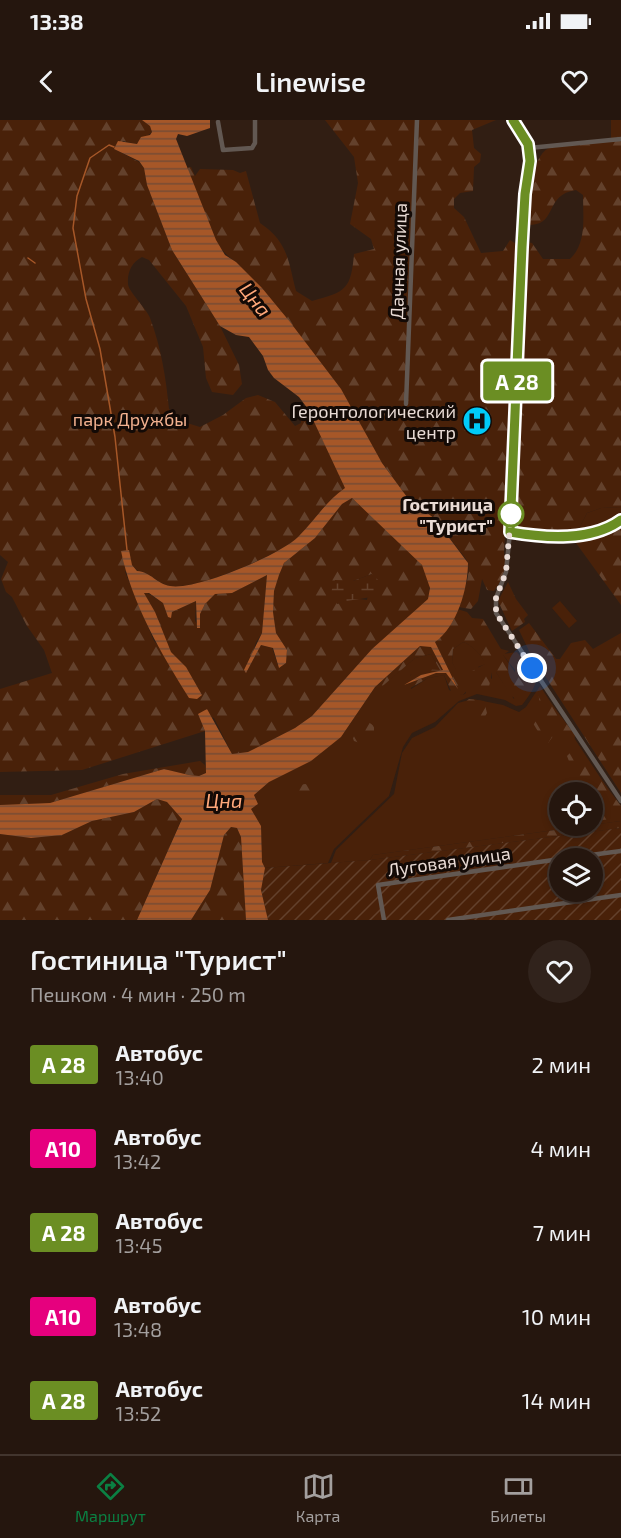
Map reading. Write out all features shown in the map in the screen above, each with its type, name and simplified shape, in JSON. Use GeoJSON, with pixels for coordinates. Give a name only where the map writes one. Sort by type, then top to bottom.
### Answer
{"type":"FeatureCollection","features":[{"type":"Feature","properties":{"kind":"street"},"geometry":{"type":"LineString","coordinates":[[218,122],[220,144],[224,150],[232,151],[252,148],[255,143],[255,120]]}},
{"type":"Feature","properties":{"kind":"street","name":"Дачная улица"},"geometry":{"type":"LineString","coordinates":[[406,404],[417,120]]}},
{"type":"Feature","properties":{"kind":"street"},"geometry":{"type":"LineString","coordinates":[[513,120],[529,148],[522,247],[510,532],[506,572],[496,598],[496,613],[621,801]]}},
{"type":"Feature","properties":{"kind":"street"},"geometry":{"type":"LineString","coordinates":[[529,148],[621,139]]}},
{"type":"Feature","properties":{"kind":"street"},"geometry":{"type":"LineString","coordinates":[[510,532],[528,535],[589,534],[601,531],[621,520]]}},
{"type":"Feature","properties":{"kind":"street"},"geometry":{"type":"LineString","coordinates":[[603,853],[621,850]]}},
{"type":"Feature","properties":{"kind":"street","name":"Луговая улица"},"geometry":{"type":"LineString","coordinates":[[384,920],[378,885],[549,861]]}},
{"type":"Feature","properties":{"kind":"street"},"geometry":{"type":"LineString","coordinates":[[448,920],[621,895]]}},
{"type":"Feature","properties":{"kind":"green space","name":"парк Дружбы"},"geometry":{"type":"Polygon","coordinates":[[[0,120],[142,120],[150,126],[152,132],[137,144],[123,141],[114,149],[139,162],[144,168],[147,185],[172,250],[220,326],[239,365],[242,384],[233,395],[212,392],[206,378],[203,347],[186,306],[149,260],[142,257],[131,268],[128,284],[148,314],[154,329],[169,409],[187,423],[200,427],[223,415],[246,398],[258,395],[275,402],[295,426],[301,423],[301,410],[308,409],[346,488],[332,499],[289,544],[237,570],[198,583],[170,586],[147,573],[138,571],[132,565],[125,572],[154,641],[202,695],[168,647],[144,593],[146,592],[163,603],[168,617],[171,617],[172,612],[196,601],[195,621],[200,628],[200,614],[205,604],[215,594],[232,593],[267,575],[262,633],[256,642],[246,673],[261,645],[272,648],[279,668],[286,663],[287,650],[276,633],[273,612],[274,591],[279,575],[284,563],[315,538],[342,504],[352,498],[405,546],[423,567],[429,582],[428,600],[372,649],[312,716],[295,728],[248,752],[232,754],[214,718],[198,714],[205,731],[82,770],[0,772],[0,689],[52,673],[44,650],[27,626],[12,597],[6,592],[1,579],[8,562],[0,555],[0,120]],[[372,574],[353,581],[337,604],[351,598],[367,600],[372,574]]]}},
{"type":"Feature","properties":{"kind":"green space"},"geometry":{"type":"Polygon","coordinates":[[[325,120],[496,120],[472,130],[474,148],[481,154],[480,162],[474,167],[473,191],[460,193],[454,199],[454,208],[464,217],[481,253],[503,251],[510,240],[521,247],[504,552],[506,573],[494,591],[487,590],[482,579],[478,601],[471,609],[458,607],[468,577],[466,559],[435,519],[407,497],[236,262],[218,244],[205,220],[186,168],[191,167],[195,176],[200,169],[233,170],[240,173],[246,171],[260,223],[276,237],[286,252],[296,291],[312,301],[332,295],[345,287],[348,282],[354,254],[374,249],[371,239],[350,224],[358,183],[354,157],[325,120]]]}},
{"type":"Feature","properties":{"kind":"green space"},"geometry":{"type":"Polygon","coordinates":[[[611,120],[621,120],[621,507],[601,508],[587,513],[576,534],[589,534],[621,520],[621,605],[568,532],[514,529],[527,242],[532,243],[543,259],[570,259],[582,238],[583,221],[583,195],[576,190],[559,197],[545,219],[531,225],[527,223],[531,182],[538,161],[549,148],[571,143],[611,141],[611,120]]]}},
{"type":"Feature","properties":{"kind":"green space"},"geometry":{"type":"Polygon","coordinates":[[[621,507],[621,520],[614,525],[576,534],[587,513],[601,508],[621,507]]]}},
{"type":"Feature","properties":{"kind":"green space"},"geometry":{"type":"Polygon","coordinates":[[[372,574],[380,582],[382,593],[337,604],[331,592],[335,580],[353,581],[372,574]]]}},
{"type":"Feature","properties":{"kind":"green space"},"geometry":{"type":"Polygon","coordinates":[[[508,582],[516,599],[528,615],[524,619],[525,622],[512,631],[498,601],[508,582]]]}},
{"type":"Feature","properties":{"kind":"green space"},"geometry":{"type":"Polygon","coordinates":[[[560,601],[577,621],[569,628],[552,608],[560,601]]]}},
{"type":"Feature","properties":{"kind":"green space"},"geometry":{"type":"Polygon","coordinates":[[[457,609],[467,612],[472,618],[483,619],[501,649],[509,651],[503,655],[524,685],[521,701],[511,696],[496,672],[492,672],[489,687],[478,686],[472,671],[485,664],[482,657],[470,645],[463,642],[453,649],[452,662],[467,690],[463,695],[452,693],[444,675],[428,678],[407,690],[399,688],[401,683],[418,669],[440,670],[431,654],[415,658],[378,690],[375,687],[420,646],[427,644],[431,647],[443,671],[421,675],[407,684],[436,673],[446,673],[458,689],[435,642],[453,621],[457,609]]]}},
{"type":"Feature","properties":{"kind":"green space"},"geometry":{"type":"Polygon","coordinates":[[[529,623],[556,659],[560,659],[571,643],[585,640],[593,649],[621,633],[621,793],[530,653],[519,630],[529,623]]]}},
{"type":"Feature","properties":{"kind":"green space"},"geometry":{"type":"Polygon","coordinates":[[[463,642],[470,645],[482,657],[486,664],[478,667],[492,679],[492,671],[496,672],[514,699],[515,670],[502,654],[517,652],[535,678],[533,688],[522,705],[516,706],[505,700],[477,694],[459,701],[435,722],[412,733],[403,747],[389,796],[334,849],[328,863],[265,868],[262,862],[261,826],[251,809],[258,804],[254,795],[269,782],[341,737],[375,687],[378,689],[415,658],[431,654],[440,670],[410,675],[411,689],[428,678],[444,675],[449,690],[463,695],[466,693],[452,662],[453,649],[463,642]]]}},
{"type":"Feature","properties":{"kind":"green space"},"geometry":{"type":"Polygon","coordinates":[[[540,686],[621,809],[621,821],[603,824],[603,782],[549,782],[549,831],[373,855],[370,860],[331,863],[336,850],[394,794],[402,753],[412,738],[435,727],[458,703],[473,699],[503,705],[519,712],[526,707],[540,686]]]}},
{"type":"Feature","properties":{"kind":"green space"},"geometry":{"type":"Polygon","coordinates":[[[538,690],[541,690],[575,735],[574,742],[567,745],[554,735],[548,743],[542,738],[525,710],[529,704],[540,706],[538,690]]]}},
{"type":"Feature","properties":{"kind":"green space"},"geometry":{"type":"Polygon","coordinates":[[[469,699],[484,701],[487,713],[482,722],[471,718],[464,703],[469,699]]]}},
{"type":"Feature","properties":{"kind":"green space"},"geometry":{"type":"Polygon","coordinates":[[[367,721],[374,726],[374,733],[362,738],[360,743],[354,741],[351,733],[367,721]]]}},
{"type":"Feature","properties":{"kind":"green space"},"geometry":{"type":"Polygon","coordinates":[[[580,751],[621,806],[621,818],[603,820],[603,782],[575,782],[567,756],[571,752],[580,751]]]}},
{"type":"Feature","properties":{"kind":"green space"},"geometry":{"type":"Polygon","coordinates":[[[200,761],[205,765],[207,772],[199,776],[164,769],[50,803],[0,805],[0,795],[51,795],[123,774],[200,761]]]}},
{"type":"Feature","properties":{"kind":"green space"},"geometry":{"type":"Polygon","coordinates":[[[305,784],[310,786],[312,791],[310,796],[305,798],[300,796],[298,791],[300,786],[305,784]]]}},
{"type":"Feature","properties":{"kind":"green space"},"geometry":{"type":"Polygon","coordinates":[[[157,799],[167,802],[182,818],[137,920],[0,920],[0,834],[31,838],[62,835],[92,821],[134,812],[157,799]]]}},
{"type":"Feature","properties":{"kind":"green space"},"geometry":{"type":"Polygon","coordinates":[[[251,809],[259,813],[262,821],[263,831],[259,841],[264,851],[292,853],[267,858],[264,868],[241,811],[251,809]]]}},
{"type":"Feature","properties":{"kind":"green space"},"geometry":{"type":"Polygon","coordinates":[[[621,821],[621,828],[603,830],[603,823],[621,821]]]}},
{"type":"Feature","properties":{"kind":"green space"},"geometry":{"type":"Polygon","coordinates":[[[231,827],[237,828],[241,837],[246,920],[191,920],[210,890],[224,835],[231,827]]]}},
{"type":"Feature","properties":{"kind":"green space"},"geometry":{"type":"Polygon","coordinates":[[[621,828],[621,920],[268,920],[261,890],[265,868],[370,860],[558,836],[603,836],[603,830],[621,828]]]}},
{"type":"Feature","properties":{"kind":"green space"},"geometry":{"type":"Polygon","coordinates":[[[549,831],[549,836],[558,836],[370,860],[373,855],[549,831]]]}},
{"type":"Feature","properties":{"kind":"water","name":"Цна"},"geometry":{"type":"Polygon","coordinates":[[[142,120],[210,120],[210,128],[187,136],[178,134],[176,139],[216,240],[225,255],[236,262],[262,288],[290,322],[341,389],[382,463],[407,497],[435,519],[468,563],[466,584],[460,606],[449,627],[435,642],[458,689],[446,673],[436,673],[404,685],[421,675],[443,670],[431,647],[420,646],[375,687],[341,737],[311,761],[269,782],[254,795],[258,804],[251,809],[261,826],[262,862],[265,868],[261,890],[268,920],[246,920],[241,837],[237,828],[231,827],[224,835],[210,890],[191,920],[137,920],[182,819],[167,802],[157,799],[134,812],[92,821],[62,835],[31,838],[0,834],[0,805],[50,803],[164,769],[199,776],[206,773],[205,731],[198,714],[207,709],[232,754],[248,752],[295,728],[312,716],[372,649],[428,599],[430,588],[422,565],[352,498],[342,504],[315,538],[284,563],[274,591],[273,612],[276,633],[287,650],[286,663],[279,668],[273,648],[261,645],[246,673],[244,670],[262,633],[267,575],[232,593],[215,594],[205,604],[200,614],[200,628],[197,628],[196,601],[172,612],[171,618],[168,617],[163,603],[149,593],[144,593],[155,612],[171,652],[186,667],[202,695],[197,699],[189,698],[178,681],[140,609],[121,551],[129,550],[132,565],[137,571],[146,573],[165,585],[182,586],[198,583],[256,562],[288,544],[298,537],[345,488],[308,409],[299,397],[274,378],[263,356],[249,337],[236,335],[220,326],[172,250],[147,185],[144,168],[139,161],[114,149],[118,141],[137,144],[141,137],[150,135],[152,132],[150,126],[142,120]]]}},
{"type":"Feature","properties":{"kind":"waterway"},"geometry":{"type":"LineString","coordinates":[[114,147],[109,145],[90,158],[77,196],[73,228],[86,299],[100,349],[115,437],[127,550]]}},
{"type":"Feature","properties":{"kind":"waterway"},"geometry":{"type":"LineString","coordinates":[[28,258],[35,263]]}},
{"type":"Feature","properties":{"kind":"bus line"},"geometry":{"type":"LineString","coordinates":[[513,120],[528,144],[530,161],[525,194],[522,247],[510,532],[541,536],[589,534],[601,531],[621,520]]}},
{"type":"Feature","properties":{"kind":"place","name":"Геронтологический центр"},"geometry":{"type":"Point","coordinates":[477,421]}},
{"type":"Feature","properties":{"kind":"place","name":"Гостиница \"Турист\""},"geometry":{"type":"Point","coordinates":[511,514]}},
{"type":"Feature","properties":{"kind":"route"},"geometry":{"type":"LineString","coordinates":[[511,514],[506,572],[496,598],[496,613],[532,668]]}}]}
